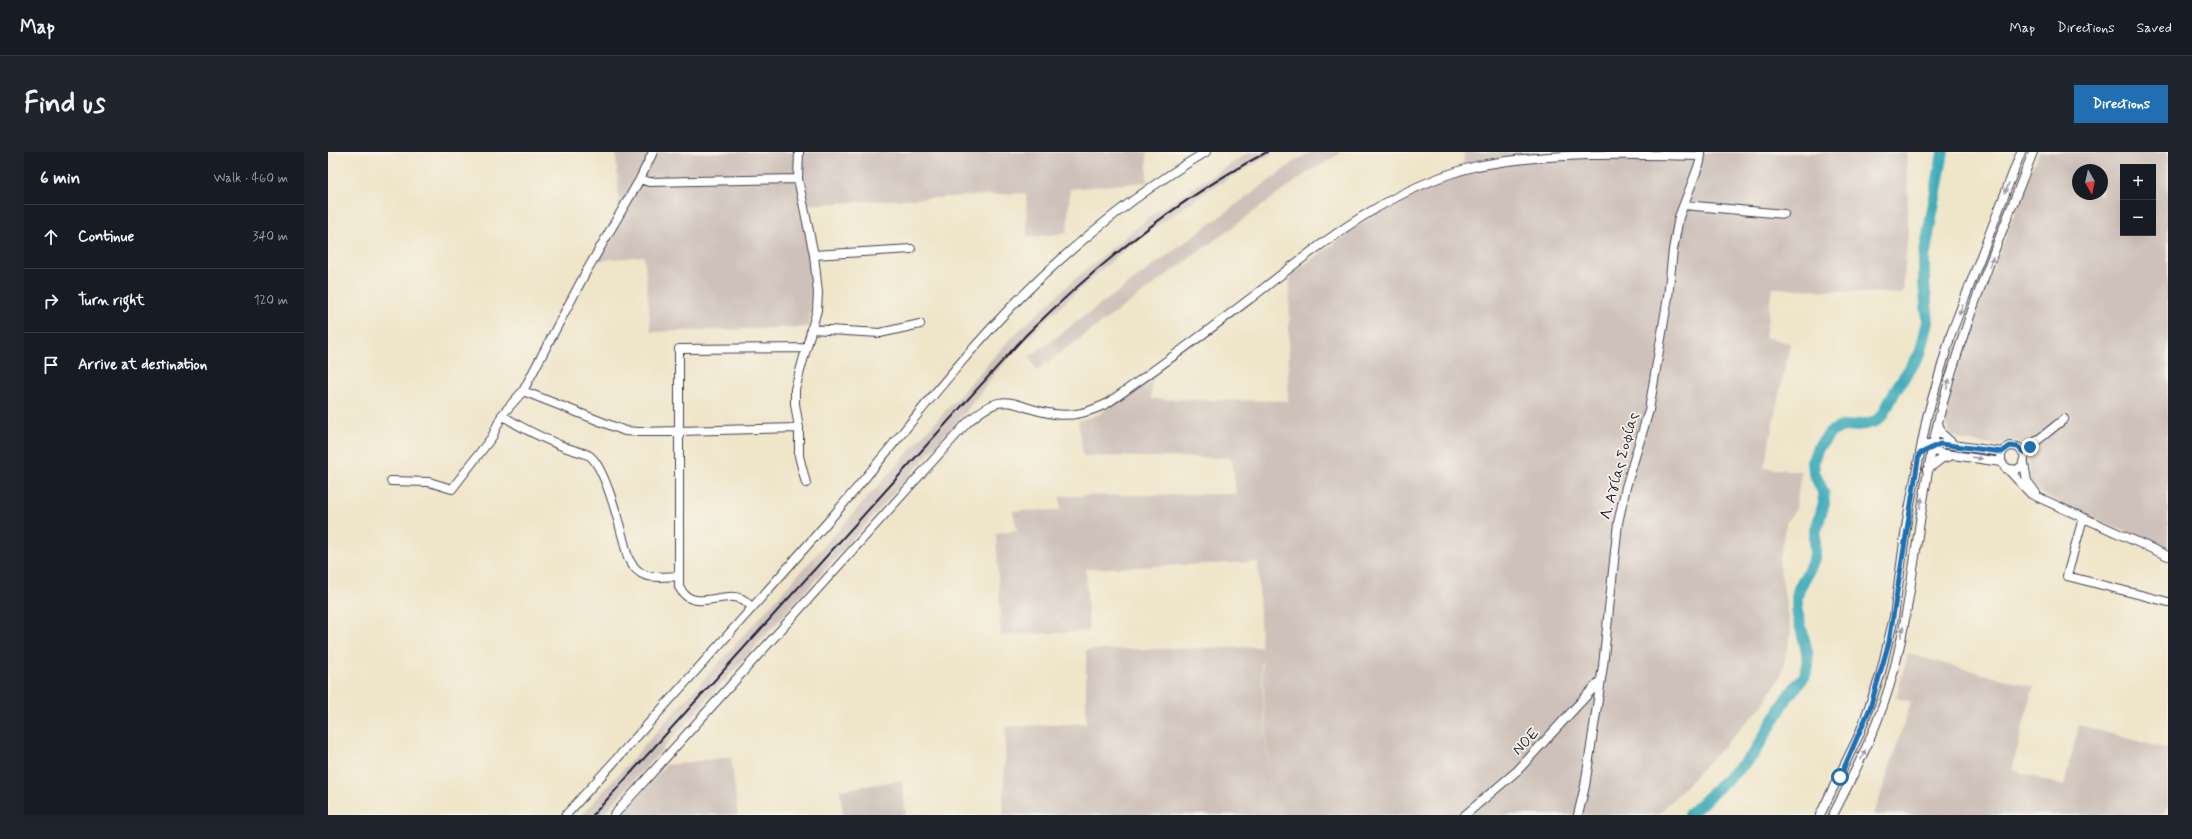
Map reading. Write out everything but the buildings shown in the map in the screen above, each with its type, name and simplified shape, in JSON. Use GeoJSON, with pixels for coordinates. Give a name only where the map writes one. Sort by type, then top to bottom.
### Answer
{"type":"FeatureCollection","features":[{"type":"Feature","properties":{"kind":"street"},"geometry":{"type":"LineString","coordinates":[[391,481],[429,482],[452,489],[492,437],[502,415],[523,391],[586,272],[640,179],[653,152]]}},
{"type":"Feature","properties":{"kind":"street"},"geometry":{"type":"LineString","coordinates":[[800,152],[798,179],[814,255],[818,293],[817,310],[795,389],[795,404],[799,428],[799,456],[806,483]]}},
{"type":"Feature","properties":{"kind":"street"},"geometry":{"type":"LineString","coordinates":[[566,815],[838,510],[985,336],[1014,304],[1065,254],[1099,226],[1174,171],[1206,152]]}},
{"type":"Feature","properties":{"kind":"street"},"geometry":{"type":"LineString","coordinates":[[1820,815],[1859,735],[1880,676],[1895,610],[1907,520],[1923,435],[1951,334],[2022,152]]}},
{"type":"Feature","properties":{"kind":"street"},"geometry":{"type":"LineString","coordinates":[[1833,815],[1866,748],[1892,678],[1908,602],[1927,471],[1938,422],[1962,338],[2033,152]]}},
{"type":"Feature","properties":{"kind":"street"},"geometry":{"type":"LineString","coordinates":[[614,815],[966,424],[979,412],[1002,402],[1010,402],[1044,412],[1067,415],[1100,407],[1197,338],[1321,243],[1371,210],[1421,185],[1454,173],[1483,164],[1549,155],[1701,154]]}},
{"type":"Feature","properties":{"kind":"street","name":"Λ. Αγίας Σοφίας"},"geometry":{"type":"LineString","coordinates":[[1578,815],[1585,786],[1600,681],[1618,523],[1626,486],[1649,410],[1668,297],[1673,250],[1679,217],[1701,154]]}},
{"type":"Feature","properties":{"kind":"street"},"geometry":{"type":"LineString","coordinates":[[640,179],[649,182],[798,179]]}},
{"type":"Feature","properties":{"kind":"street"},"geometry":{"type":"LineString","coordinates":[[1684,205],[1784,214]]}},
{"type":"Feature","properties":{"kind":"street"},"geometry":{"type":"LineString","coordinates":[[814,255],[911,249]]}},
{"type":"Feature","properties":{"kind":"street"},"geometry":{"type":"LineString","coordinates":[[812,329],[880,333],[920,324]]}},
{"type":"Feature","properties":{"kind":"street"},"geometry":{"type":"LineString","coordinates":[[752,607],[742,599],[729,597],[708,600],[692,599],[683,595],[679,587],[679,349],[806,348]]}},
{"type":"Feature","properties":{"kind":"street"},"geometry":{"type":"LineString","coordinates":[[523,391],[625,431],[680,432],[799,428]]}},
{"type":"Feature","properties":{"kind":"street"},"geometry":{"type":"LineString","coordinates":[[502,415],[539,436],[586,454],[593,459],[605,481],[628,558],[634,568],[648,576],[679,576]]}},
{"type":"Feature","properties":{"kind":"street"},"geometry":{"type":"LineString","coordinates":[[2023,452],[2064,419]]}},
{"type":"Feature","properties":{"kind":"street"},"geometry":{"type":"LineString","coordinates":[[1938,422],[1941,433],[1954,445]]}},
{"type":"Feature","properties":{"kind":"street"},"geometry":{"type":"LineString","coordinates":[[1923,435],[1932,448],[1939,453],[2003,465],[2016,470],[2024,463]]}},
{"type":"Feature","properties":{"kind":"street"},"geometry":{"type":"LineString","coordinates":[[1919,454],[1940,444],[2002,452]]}},
{"type":"Feature","properties":{"kind":"street"},"geometry":{"type":"LineString","coordinates":[[2023,452],[2014,446],[2007,447],[2002,452],[2003,465],[2031,494],[2168,556]]}},
{"type":"Feature","properties":{"kind":"street"},"geometry":{"type":"LineString","coordinates":[[2023,452],[2025,476],[2030,486],[2046,502]]}},
{"type":"Feature","properties":{"kind":"street"},"geometry":{"type":"LineString","coordinates":[[1927,471],[1941,459],[1953,455]]}},
{"type":"Feature","properties":{"kind":"street"},"geometry":{"type":"LineString","coordinates":[[2083,518],[2067,576],[2168,602]]}},
{"type":"Feature","properties":{"kind":"street","name":"NOE"},"geometry":{"type":"LineString","coordinates":[[1465,815],[1518,770],[1600,681]]}},
{"type":"Feature","properties":{"kind":"shaded area"},"geometry":{"type":"Polygon","coordinates":[[[616,152],[1147,152],[1147,182],[1070,189],[1067,233],[1027,237],[1026,193],[799,205],[811,245],[813,285],[809,327],[651,332],[644,256],[594,261],[628,207],[619,206],[616,152]]]}},
{"type":"Feature","properties":{"kind":"shaded area"},"geometry":{"type":"Polygon","coordinates":[[[1250,152],[1275,152],[1210,189],[1172,215],[1117,256],[1042,323],[996,372],[965,413],[883,505],[603,815],[582,815],[1011,338],[1076,278],[1158,210],[1250,152]]]}},
{"type":"Feature","properties":{"kind":"shaded area"},"geometry":{"type":"Polygon","coordinates":[[[1311,152],[1342,152],[1304,175],[1037,370],[1029,357],[1297,160],[1311,152]]]}},
{"type":"Feature","properties":{"kind":"shaded area"},"geometry":{"type":"Polygon","coordinates":[[[1464,152],[1907,153],[1908,230],[1903,294],[1772,288],[1765,337],[1790,343],[1764,468],[1801,471],[1796,509],[1786,523],[1779,562],[1791,633],[1781,676],[1762,706],[1658,815],[1003,815],[1006,727],[1086,723],[1086,650],[1261,647],[1258,562],[1086,569],[1089,631],[1001,636],[996,533],[1017,530],[1013,511],[1061,510],[1060,496],[1236,494],[1232,458],[1083,456],[1078,421],[1098,415],[1153,376],[1151,399],[1288,401],[1290,275],[1386,206],[1421,190],[1462,176],[1464,152]],[[1262,663],[1262,681],[1270,805],[1262,663]]]}},
{"type":"Feature","properties":{"kind":"shaded area"},"geometry":{"type":"Polygon","coordinates":[[[2039,152],[2168,152],[2168,551],[2042,494],[2032,483],[2029,476],[2029,460],[2031,455],[2024,443],[2011,440],[1998,446],[1965,441],[1951,435],[1944,421],[1956,372],[1974,317],[2039,152]]]}},
{"type":"Feature","properties":{"kind":"shaded area"},"geometry":{"type":"Polygon","coordinates":[[[1908,654],[2033,687],[2012,770],[2064,786],[2079,725],[2168,749],[2168,807],[2161,815],[1874,815],[1911,702],[1896,698],[1908,654]]]}},
{"type":"Feature","properties":{"kind":"shaded area"},"geometry":{"type":"Polygon","coordinates":[[[731,757],[738,815],[621,815],[666,765],[731,757]]]}},
{"type":"Feature","properties":{"kind":"shaded area"},"geometry":{"type":"Polygon","coordinates":[[[902,780],[906,815],[843,815],[840,790],[902,780]]]}},
{"type":"Feature","properties":{"kind":"waterway"},"geometry":{"type":"LineString","coordinates":[[1689,815],[1753,755],[1788,696],[1804,677],[1808,667],[1807,652],[1797,612],[1797,597],[1799,589],[1815,555],[1815,533],[1824,503],[1823,492],[1814,472],[1813,461],[1817,449],[1831,432],[1841,427],[1876,421],[1883,415],[1896,389],[1920,354],[1928,322],[1924,283],[1924,258],[1943,152]]}},
{"type":"Feature","properties":{"kind":"railway"},"geometry":{"type":"LineString","coordinates":[[593,815],[1026,335],[1081,283],[1140,234],[1202,190],[1267,152]]}},
{"type":"Feature","properties":{"kind":"route"},"geometry":{"type":"LineString","coordinates":[[1840,777],[1870,708],[1889,642],[1898,590],[1907,520],[1919,454],[1940,444],[2002,452],[2005,448],[2010,446],[2018,447],[2023,452],[2030,447]]}}]}
